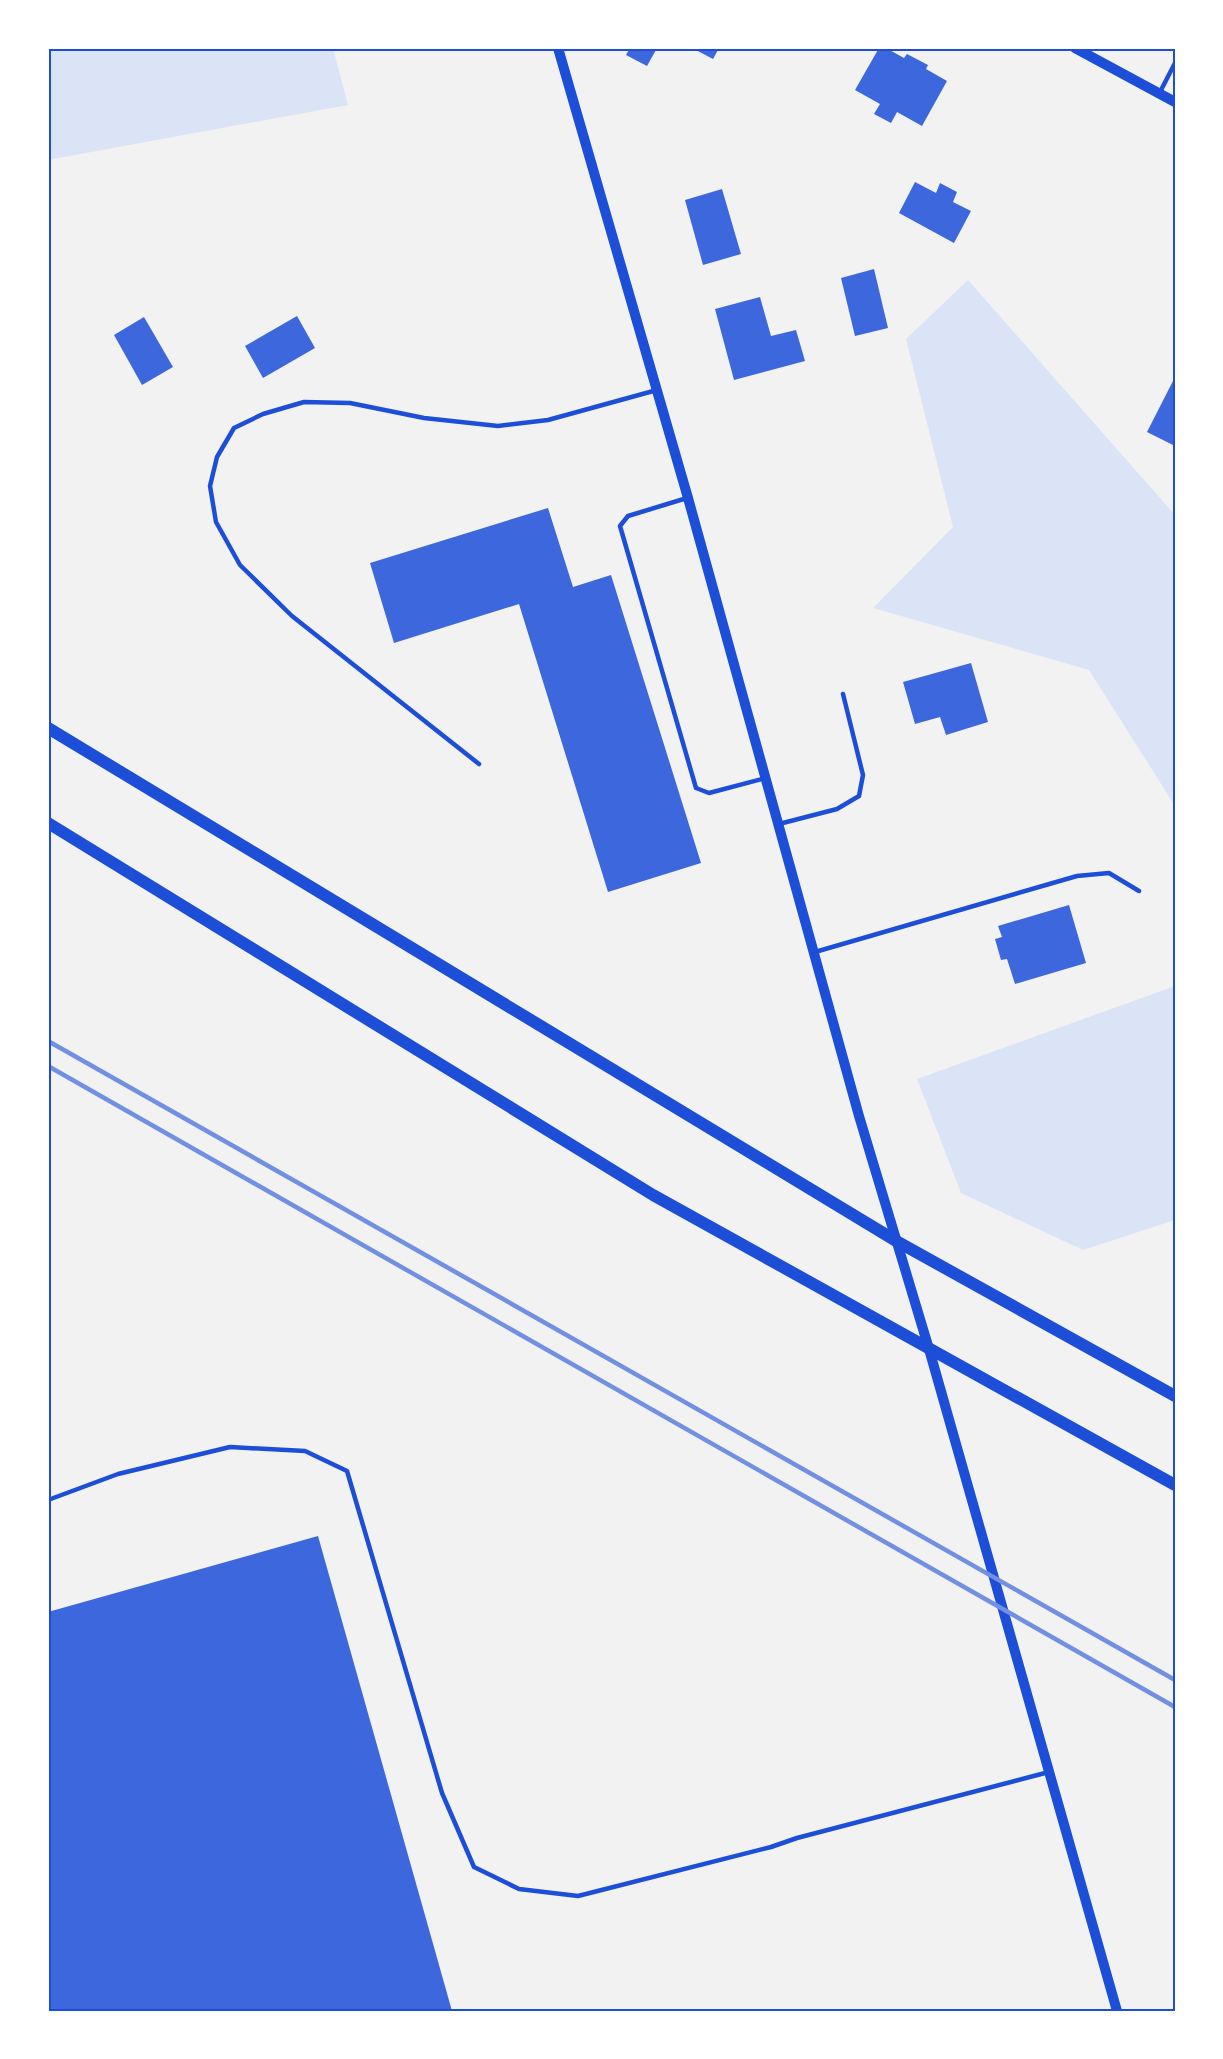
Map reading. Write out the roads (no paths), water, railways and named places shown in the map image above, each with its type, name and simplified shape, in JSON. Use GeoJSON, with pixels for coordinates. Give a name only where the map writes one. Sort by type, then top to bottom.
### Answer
{"type":"FeatureCollection","features":[{"type":"Feature","properties":{"kind":"main road"},"geometry":{"type":"LineString","coordinates":[[48,728],[898,1242],[1175,1396]]}},
{"type":"Feature","properties":{"kind":"main road"},"geometry":{"type":"LineString","coordinates":[[48,823],[652,1195],[1175,1485]]}},
{"type":"Feature","properties":{"kind":"street"},"geometry":{"type":"LineString","coordinates":[[558,48],[780,824],[859,1116],[929,1349],[1117,2011]]}},
{"type":"Feature","properties":{"kind":"street"},"geometry":{"type":"LineString","coordinates":[[1075,48],[1175,102]]}},
{"type":"Feature","properties":{"kind":"lane"},"geometry":{"type":"LineString","coordinates":[[1160,93],[1175,63]]}},
{"type":"Feature","properties":{"kind":"lane"},"geometry":{"type":"LineString","coordinates":[[479,764],[292,616],[240,565],[216,522],[210,486],[217,457],[234,428],[263,414],[304,402],[350,403],[424,418],[498,426],[548,420],[657,390]]}},
{"type":"Feature","properties":{"kind":"lane"},"geometry":{"type":"LineString","coordinates":[[688,498],[628,516],[621,526],[624,537],[696,788],[708,794],[766,778]]}},
{"type":"Feature","properties":{"kind":"lane"},"geometry":{"type":"LineString","coordinates":[[780,824],[837,809],[859,796],[863,775],[843,694]]}},
{"type":"Feature","properties":{"kind":"lane"},"geometry":{"type":"LineString","coordinates":[[814,952],[1077,876],[1109,873],[1139,891]]}},
{"type":"Feature","properties":{"kind":"lane"},"geometry":{"type":"LineString","coordinates":[[48,1500],[118,1474],[230,1447],[305,1451],[347,1471],[442,1793],[474,1867],[519,1890],[578,1896],[1049,1772]]}},
{"type":"Feature","properties":{"kind":"railway"},"geometry":{"type":"LineString","coordinates":[[48,1041],[1175,1680]]}},
{"type":"Feature","properties":{"kind":"railway"},"geometry":{"type":"LineString","coordinates":[[48,1066],[1175,1707]]}}]}
